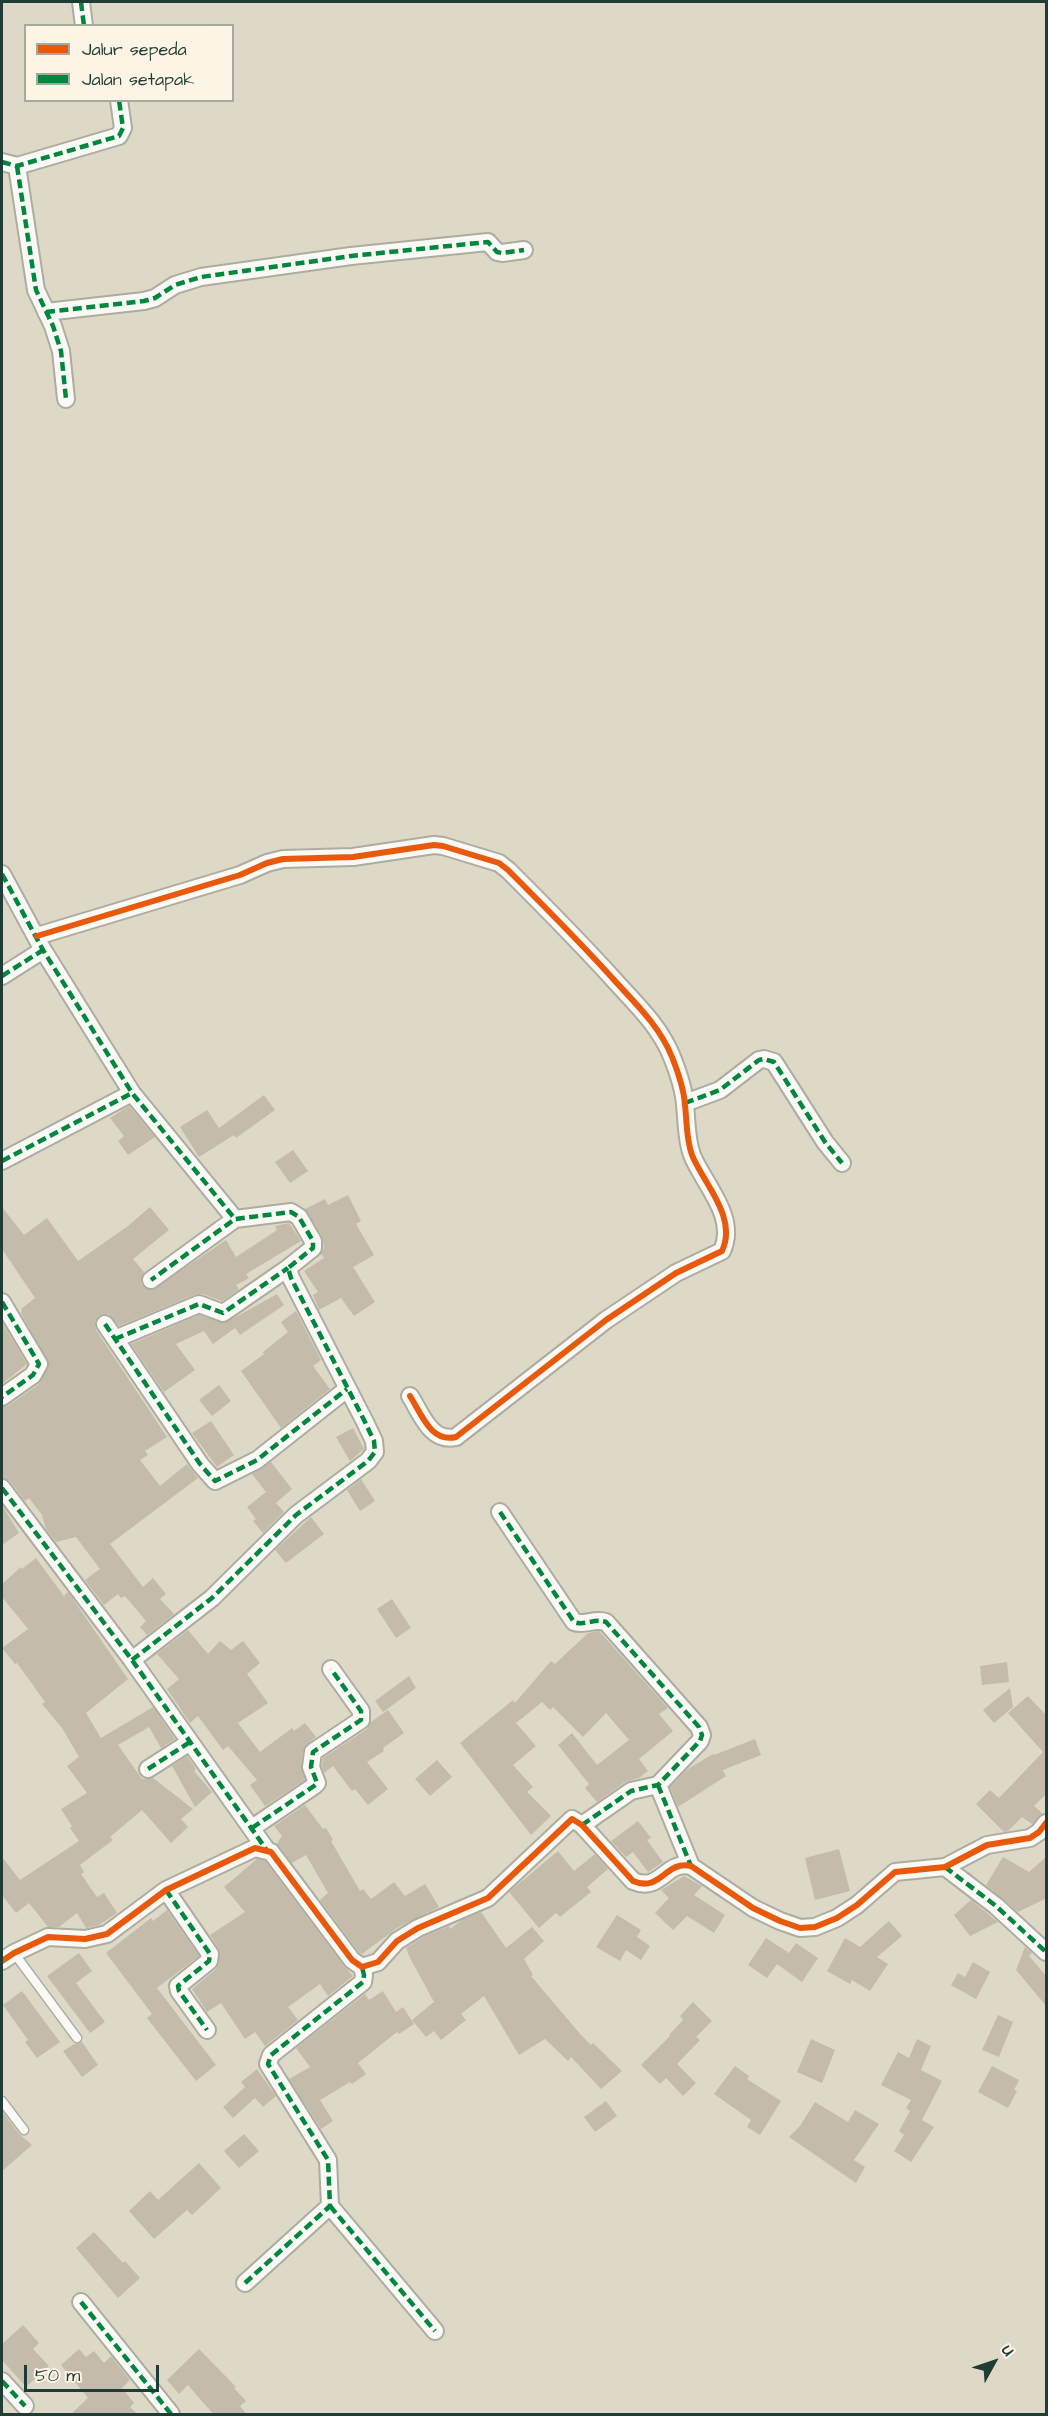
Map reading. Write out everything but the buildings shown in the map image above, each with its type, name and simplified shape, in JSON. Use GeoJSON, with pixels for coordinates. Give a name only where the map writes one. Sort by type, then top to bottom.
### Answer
{"type":"FeatureCollection","features":[{"type":"Feature","properties":{"kind":"street"},"geometry":{"type":"LineString","coordinates":[[81,2],[84,24]]}},
{"type":"Feature","properties":{"kind":"street"},"geometry":{"type":"LineString","coordinates":[[66,399],[61,351],[36,290],[9,164],[120,136],[123,128],[119,102]]}},
{"type":"Feature","properties":{"kind":"street"},"geometry":{"type":"LineString","coordinates":[[46,312],[144,301],[155,298],[175,285],[201,277],[265,266],[488,242],[502,254],[524,250]]}},
{"type":"Feature","properties":{"kind":"street"},"geometry":{"type":"LineString","coordinates":[[2,976],[40,943],[283,858],[353,857],[434,845],[499,863],[593,957],[658,1030],[673,1058],[685,1103],[686,1128],[691,1152],[717,1199],[723,1220],[725,1240],[722,1251],[676,1273],[606,1320],[456,1437],[446,1440],[434,1435],[410,1396]]}},
{"type":"Feature","properties":{"kind":"street"},"geometry":{"type":"LineString","coordinates":[[2,874],[40,943],[132,1093],[235,1219]]}},
{"type":"Feature","properties":{"kind":"street"},"geometry":{"type":"LineString","coordinates":[[685,1103],[720,1090],[759,1060],[769,1060],[774,1062],[825,1142],[842,1163]]}},
{"type":"Feature","properties":{"kind":"street"},"geometry":{"type":"LineString","coordinates":[[2,1161],[132,1093]]}},
{"type":"Feature","properties":{"kind":"street"},"geometry":{"type":"LineString","coordinates":[[115,1339],[199,1304],[223,1313],[313,1248],[313,1241],[299,1216],[291,1212],[235,1219],[151,1280]]}},
{"type":"Feature","properties":{"kind":"street"},"geometry":{"type":"LineString","coordinates":[[132,1660],[212,1598],[296,1515],[368,1461],[375,1452],[374,1441],[295,1287],[288,1268]]}},
{"type":"Feature","properties":{"kind":"street"},"geometry":{"type":"LineString","coordinates":[[2,1302],[39,1364],[33,1374],[2,1397]]}},
{"type":"Feature","properties":{"kind":"street"},"geometry":{"type":"LineString","coordinates":[[105,1324],[200,1464],[215,1481],[257,1460],[347,1389]]}},
{"type":"Feature","properties":{"kind":"street"},"geometry":{"type":"LineString","coordinates":[[3,1492],[132,1660],[266,1849],[271,1852],[352,1960],[362,1967],[363,1982],[271,2055],[268,2064],[328,2160],[330,2206],[435,2331]]}},
{"type":"Feature","properties":{"kind":"street"},"geometry":{"type":"LineString","coordinates":[[500,1512],[574,1622],[582,1625],[598,1619],[606,1622],[699,1727],[702,1735],[700,1741],[658,1785],[631,1791],[582,1825]]}},
{"type":"Feature","properties":{"kind":"street"},"geometry":{"type":"LineString","coordinates":[[252,1828],[314,1786],[317,1783],[311,1767],[313,1752],[361,1720],[361,1711],[331,1669]]}},
{"type":"Feature","properties":{"kind":"street"},"geometry":{"type":"LineString","coordinates":[[148,1769],[190,1742]]}},
{"type":"Feature","properties":{"kind":"street"},"geometry":{"type":"LineString","coordinates":[[658,1785],[691,1866]]}},
{"type":"Feature","properties":{"kind":"street"},"geometry":{"type":"LineString","coordinates":[[362,1967],[378,1962],[397,1941],[418,1928],[488,1898],[554,1838],[568,1821],[576,1819],[633,1881],[642,1885],[652,1884],[677,1866],[682,1864],[691,1866],[753,1908],[801,1928],[815,1927],[837,1918],[857,1905],[895,1872],[945,1867],[987,1845],[1030,1838],[1047,1822]]}},
{"type":"Feature","properties":{"kind":"street"},"geometry":{"type":"LineString","coordinates":[[8,1957],[48,1937],[86,1939],[107,1934],[166,1890],[255,1848],[266,1849]]}},
{"type":"Feature","properties":{"kind":"street"},"geometry":{"type":"LineString","coordinates":[[945,1867],[996,1906],[1047,1952]]}},
{"type":"Feature","properties":{"kind":"street"},"geometry":{"type":"LineString","coordinates":[[166,1890],[210,1954],[209,1961],[178,1986],[179,1991],[207,2030]]}},
{"type":"Feature","properties":{"kind":"street"},"geometry":{"type":"LineString","coordinates":[[245,2283],[330,2206]]}},
{"type":"Feature","properties":{"kind":"street"},"geometry":{"type":"LineString","coordinates":[[81,2302],[171,2415]]}},
{"type":"Feature","properties":{"kind":"street"},"geometry":{"type":"LineString","coordinates":[[2,2381],[25,2406]]}},
{"type":"Feature","properties":{"kind":"lane"},"geometry":{"type":"LineString","coordinates":[[8,1957],[77,2038]]}},
{"type":"Feature","properties":{"kind":"lane"},"geometry":{"type":"LineString","coordinates":[[2,2101],[24,2130]]}},
{"type":"Feature","properties":{"kind":"marked path"},"geometry":{"type":"LineString","coordinates":[[81,2],[84,24]]}},
{"type":"Feature","properties":{"kind":"marked path"},"geometry":{"type":"LineString","coordinates":[[2,162],[17,166],[119,136],[123,128],[119,102]]}},
{"type":"Feature","properties":{"kind":"marked path"},"geometry":{"type":"LineString","coordinates":[[17,166],[36,290],[53,326],[61,351],[66,399]]}},
{"type":"Feature","properties":{"kind":"marked path"},"geometry":{"type":"LineString","coordinates":[[46,312],[144,301],[155,298],[175,285],[201,277],[351,256],[488,242],[497,252],[524,250]]}},
{"type":"Feature","properties":{"kind":"marked path"},"geometry":{"type":"LineString","coordinates":[[2,874],[43,950],[132,1093],[235,1219]]}},
{"type":"Feature","properties":{"kind":"marked path"},"geometry":{"type":"LineString","coordinates":[[2,976],[43,950]]}},
{"type":"Feature","properties":{"kind":"marked path"},"geometry":{"type":"LineString","coordinates":[[685,1103],[720,1090],[759,1060],[774,1062],[825,1142],[842,1163]]}},
{"type":"Feature","properties":{"kind":"marked path"},"geometry":{"type":"LineString","coordinates":[[2,1161],[132,1093]]}},
{"type":"Feature","properties":{"kind":"marked path"},"geometry":{"type":"LineString","coordinates":[[132,1660],[212,1598],[296,1515],[368,1461],[375,1452],[374,1441],[365,1422],[291,1278],[288,1268],[313,1248],[313,1241],[299,1217],[291,1212],[235,1219],[151,1280]]}},
{"type":"Feature","properties":{"kind":"marked path"},"geometry":{"type":"LineString","coordinates":[[115,1339],[199,1304],[223,1313],[288,1268]]}},
{"type":"Feature","properties":{"kind":"marked path"},"geometry":{"type":"LineString","coordinates":[[2,1302],[39,1364],[33,1375],[2,1397]]}},
{"type":"Feature","properties":{"kind":"marked path"},"geometry":{"type":"LineString","coordinates":[[105,1324],[200,1464],[215,1481],[257,1460],[347,1389]]}},
{"type":"Feature","properties":{"kind":"marked path"},"geometry":{"type":"LineString","coordinates":[[2,1488],[132,1660],[266,1849]]}},
{"type":"Feature","properties":{"kind":"marked path"},"geometry":{"type":"LineString","coordinates":[[500,1512],[574,1622],[606,1622],[699,1727],[702,1735],[700,1741],[658,1785],[631,1791],[582,1825]]}},
{"type":"Feature","properties":{"kind":"marked path"},"geometry":{"type":"LineString","coordinates":[[252,1828],[314,1786],[317,1783],[311,1767],[313,1752],[361,1720],[361,1711],[331,1669]]}},
{"type":"Feature","properties":{"kind":"marked path"},"geometry":{"type":"LineString","coordinates":[[148,1769],[190,1742]]}},
{"type":"Feature","properties":{"kind":"marked path"},"geometry":{"type":"LineString","coordinates":[[658,1785],[691,1866]]}},
{"type":"Feature","properties":{"kind":"marked path"},"geometry":{"type":"LineString","coordinates":[[945,1867],[996,1906],[1046,1952]]}},
{"type":"Feature","properties":{"kind":"marked path"},"geometry":{"type":"LineString","coordinates":[[166,1890],[210,1954],[209,1961],[178,1986],[179,1991],[207,2030]]}},
{"type":"Feature","properties":{"kind":"marked path"},"geometry":{"type":"LineString","coordinates":[[245,2283],[330,2206],[328,2160],[268,2064],[271,2055],[363,1982],[362,1967]]}},
{"type":"Feature","properties":{"kind":"marked path"},"geometry":{"type":"LineString","coordinates":[[330,2206],[435,2331]]}},
{"type":"Feature","properties":{"kind":"marked path"},"geometry":{"type":"LineString","coordinates":[[81,2302],[171,2414]]}},
{"type":"Feature","properties":{"kind":"marked path"},"geometry":{"type":"LineString","coordinates":[[2,2381],[25,2406]]}},
{"type":"Feature","properties":{"kind":"cycle path"},"geometry":{"type":"LineString","coordinates":[[37,936],[240,875],[267,863],[283,859],[353,857],[434,845],[443,846],[499,863],[508,870],[589,953],[647,1017],[667,1046],[682,1087],[690,1149],[717,1201],[726,1226],[726,1238],[722,1251],[676,1273],[606,1320],[456,1437],[447,1438],[434,1432],[423,1419],[410,1396]]}},
{"type":"Feature","properties":{"kind":"cycle path"},"geometry":{"type":"LineString","coordinates":[[2,1961],[48,1937],[85,1939],[107,1934],[166,1890],[255,1848],[271,1852],[352,1960],[362,1967],[378,1962],[397,1941],[418,1928],[488,1898],[572,1819],[582,1825],[633,1881],[642,1884],[650,1883],[682,1865],[691,1866],[753,1908],[800,1928],[815,1927],[837,1918],[857,1905],[895,1872],[945,1867],[987,1845],[1030,1838],[1046,1823]]}}]}
